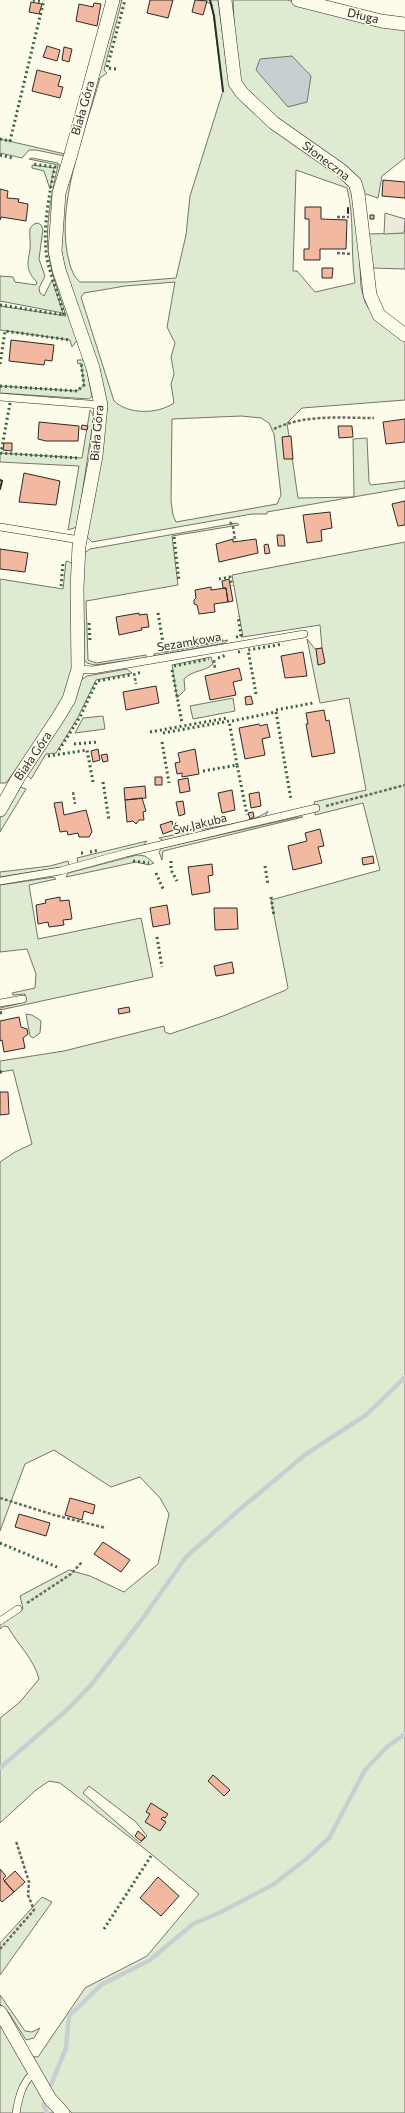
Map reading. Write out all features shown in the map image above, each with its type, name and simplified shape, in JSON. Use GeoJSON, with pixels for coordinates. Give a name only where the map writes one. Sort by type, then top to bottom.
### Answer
{"type":"FeatureCollection","features":[{"type":"Feature","properties":{"kind":"street","name":"Biała Góra"},"geometry":{"type":"LineString","coordinates":[[0,810],[4,792],[59,716],[69,699],[78,670],[77,588],[80,540],[96,456],[100,404],[93,368],[59,270],[55,233],[62,178],[71,154],[113,0]]}},
{"type":"Feature","properties":{"kind":"street","name":"Słoneczna"},"geometry":{"type":"LineString","coordinates":[[225,0],[235,83],[242,93],[274,124],[341,170],[355,183],[358,193],[370,295],[380,315],[405,335]]}},
{"type":"Feature","properties":{"kind":"street","name":"Długa"},"geometry":{"type":"LineString","coordinates":[[298,0],[381,21],[405,24]]}},
{"type":"Feature","properties":{"kind":"street"},"geometry":{"type":"LineString","coordinates":[[0,2012],[50,2099],[63,2113]]}},
{"type":"Feature","properties":{"kind":"lane"},"geometry":{"type":"LineString","coordinates":[[0,397],[100,404]]}},
{"type":"Feature","properties":{"kind":"lane"},"geometry":{"type":"LineString","coordinates":[[0,527],[80,540]]}},
{"type":"Feature","properties":{"kind":"lane","name":"Sezamkowa"},"geometry":{"type":"LineString","coordinates":[[78,670],[93,670],[304,634]]}},
{"type":"Feature","properties":{"kind":"lane","name":"Św.Jakuba"},"geometry":{"type":"LineString","coordinates":[[0,881],[60,871],[126,853],[316,808]]}},
{"type":"Feature","properties":{"kind":"lane"},"geometry":{"type":"LineString","coordinates":[[0,1003],[23,999]]}},
{"type":"Feature","properties":{"kind":"lane"},"geometry":{"type":"LineString","coordinates":[[0,1621],[18,1609]]}},
{"type":"Feature","properties":{"kind":"lane"},"geometry":{"type":"LineString","coordinates":[[16,2113],[20,2090],[28,2076],[35,2071]]}},
{"type":"Feature","properties":{"kind":"path"},"geometry":{"type":"LineString","coordinates":[[337,216],[352,217]]}},
{"type":"Feature","properties":{"kind":"path"},"geometry":{"type":"LineString","coordinates":[[337,253],[352,254]]}},
{"type":"Feature","properties":{"kind":"path"},"geometry":{"type":"LineString","coordinates":[[274,429],[287,423],[318,419],[374,418]]}},
{"type":"Feature","properties":{"kind":"path"},"geometry":{"type":"LineString","coordinates":[[230,522],[235,540]]}},
{"type":"Feature","properties":{"kind":"path"},"geometry":{"type":"LineString","coordinates":[[213,656],[215,669]]}},
{"type":"Feature","properties":{"kind":"path"},"geometry":{"type":"LineString","coordinates":[[134,672],[136,684]]}},
{"type":"Feature","properties":{"kind":"path"},"geometry":{"type":"LineString","coordinates":[[316,808],[405,785]]}},
{"type":"Feature","properties":{"kind":"path"},"geometry":{"type":"LineString","coordinates":[[73,792],[75,804]]}},
{"type":"Feature","properties":{"kind":"path"},"geometry":{"type":"LineString","coordinates":[[0,1498],[54,1515],[106,1528]]}},
{"type":"Feature","properties":{"kind":"path"},"geometry":{"type":"LineString","coordinates":[[18,1609],[50,1590],[71,1574],[82,1562]]}},
{"type":"Feature","properties":{"kind":"path"},"geometry":{"type":"LineString","coordinates":[[0,1949],[34,1910],[28,1895],[29,1882],[16,1841]]}},
{"type":"Feature","properties":{"kind":"green space"},"geometry":{"type":"Polygon","coordinates":[[[119,0],[122,0],[104,70],[107,73],[100,78],[79,147],[68,196],[65,220],[66,243],[70,265],[75,277],[80,282],[127,282],[176,278],[186,235],[190,196],[223,91],[212,4],[199,0],[218,0],[228,75],[235,43],[233,0],[288,0],[308,7],[405,29],[405,158],[382,176],[378,198],[351,189],[358,227],[361,287],[365,302],[371,312],[405,340],[405,400],[302,408],[287,423],[298,498],[353,497],[267,512],[267,514],[252,514],[92,542],[86,536],[104,394],[96,358],[64,265],[60,242],[62,201],[119,0]],[[296,170],[293,271],[297,271],[315,292],[355,283],[351,211],[347,188],[296,170]],[[175,282],[125,286],[84,293],[81,297],[114,401],[120,406],[135,411],[152,411],[167,407],[174,403],[171,384],[174,374],[171,357],[175,343],[167,327],[175,282]],[[241,416],[172,419],[171,501],[173,515],[176,522],[277,504],[281,495],[274,434],[269,423],[261,418],[241,416]]]}},
{"type":"Feature","properties":{"kind":"green space"},"geometry":{"type":"Polygon","coordinates":[[[0,139],[65,154],[65,156],[36,150],[29,150],[22,158],[0,153],[0,139]]]}},
{"type":"Feature","properties":{"kind":"green space"},"geometry":{"type":"Polygon","coordinates":[[[32,158],[58,163],[60,166],[52,209],[78,339],[72,347],[70,340],[0,330],[0,306],[66,316],[52,272],[47,234],[49,211],[58,165],[29,159],[32,158]]]}},
{"type":"Feature","properties":{"kind":"green space"},"geometry":{"type":"Polygon","coordinates":[[[32,165],[54,168],[50,189],[44,171],[32,168],[32,165]]]}},
{"type":"Feature","properties":{"kind":"green space"},"geometry":{"type":"Polygon","coordinates":[[[38,223],[43,229],[39,259],[45,276],[39,288],[40,293],[44,296],[52,280],[63,313],[0,301],[0,276],[13,277],[15,282],[36,285],[37,282],[29,271],[28,264],[30,228],[34,224],[38,223]]]}},
{"type":"Feature","properties":{"kind":"green space"},"geometry":{"type":"Polygon","coordinates":[[[405,230],[405,269],[372,268],[369,234],[403,233],[405,230]]]}},
{"type":"Feature","properties":{"kind":"green space"},"geometry":{"type":"Polygon","coordinates":[[[77,360],[85,360],[92,396],[89,399],[0,393],[0,386],[77,391],[84,385],[81,363],[78,364],[77,360]]]}},
{"type":"Feature","properties":{"kind":"green space"},"geometry":{"type":"Polygon","coordinates":[[[90,410],[93,414],[93,422],[77,527],[68,530],[79,466],[0,462],[0,453],[82,458],[90,410]]]}},
{"type":"Feature","properties":{"kind":"green space"},"geometry":{"type":"Polygon","coordinates":[[[367,438],[369,482],[371,485],[405,481],[405,488],[354,497],[353,439],[367,438]]]}},
{"type":"Feature","properties":{"kind":"green space"},"geometry":{"type":"Polygon","coordinates":[[[237,523],[239,525],[172,536],[178,585],[86,601],[88,660],[96,663],[146,655],[146,658],[94,665],[87,663],[84,659],[83,554],[90,549],[237,523]]]}},
{"type":"Feature","properties":{"kind":"green space"},"geometry":{"type":"Polygon","coordinates":[[[405,542],[405,2113],[72,2113],[62,2104],[60,2113],[0,2113],[0,2018],[23,2056],[38,2057],[85,1988],[147,1956],[199,1894],[150,1853],[60,1783],[49,1781],[36,1790],[0,1823],[0,1718],[20,1702],[39,1679],[30,1659],[8,1627],[4,1626],[0,1629],[0,1624],[23,1609],[20,1596],[69,1570],[90,1576],[124,1592],[158,1564],[169,1514],[160,1498],[140,1477],[111,1487],[54,1450],[25,1464],[0,1531],[0,1162],[15,1152],[32,1144],[13,1070],[0,1072],[0,1061],[64,1051],[164,1026],[165,1032],[170,1034],[223,1016],[286,990],[288,988],[271,900],[380,870],[363,803],[315,815],[316,808],[314,802],[366,790],[349,698],[320,703],[307,639],[315,649],[322,648],[320,625],[243,637],[232,575],[405,542]],[[89,1786],[83,1793],[140,1843],[147,1836],[136,1822],[89,1786]]]}},
{"type":"Feature","properties":{"kind":"green space"},"geometry":{"type":"Polygon","coordinates":[[[66,561],[72,563],[75,651],[67,692],[41,735],[6,783],[0,783],[0,579],[63,589],[66,561]]]}},
{"type":"Feature","properties":{"kind":"green space"},"geometry":{"type":"Polygon","coordinates":[[[228,640],[225,643],[154,656],[154,654],[228,640]]]}},
{"type":"Feature","properties":{"kind":"green space"},"geometry":{"type":"Polygon","coordinates":[[[211,657],[213,664],[210,667],[191,674],[184,679],[185,690],[177,698],[172,665],[211,657]]]}},
{"type":"Feature","properties":{"kind":"green space"},"geometry":{"type":"Polygon","coordinates":[[[127,669],[132,673],[96,680],[78,717],[56,753],[46,754],[31,779],[27,775],[81,680],[87,676],[127,669]]]}},
{"type":"Feature","properties":{"kind":"green space"},"geometry":{"type":"Polygon","coordinates":[[[233,698],[235,711],[193,719],[190,706],[233,698]]]}},
{"type":"Feature","properties":{"kind":"green space"},"geometry":{"type":"Polygon","coordinates":[[[103,716],[105,729],[75,733],[83,718],[103,716]]]}},
{"type":"Feature","properties":{"kind":"green space"},"geometry":{"type":"Polygon","coordinates":[[[20,787],[26,789],[0,832],[0,818],[17,788],[20,787]]]}},
{"type":"Feature","properties":{"kind":"green space"},"geometry":{"type":"Polygon","coordinates":[[[268,811],[265,817],[203,831],[199,826],[204,829],[238,823],[256,818],[268,811]]]}},
{"type":"Feature","properties":{"kind":"green space"},"geometry":{"type":"Polygon","coordinates":[[[303,817],[163,851],[162,860],[159,852],[162,848],[303,817]]]}},
{"type":"Feature","properties":{"kind":"green space"},"geometry":{"type":"Polygon","coordinates":[[[188,829],[188,835],[164,841],[159,838],[186,832],[188,829]]]}},
{"type":"Feature","properties":{"kind":"green space"},"geometry":{"type":"Polygon","coordinates":[[[147,841],[143,846],[78,863],[77,858],[147,841]]]}},
{"type":"Feature","properties":{"kind":"green space"},"geometry":{"type":"Polygon","coordinates":[[[137,855],[145,856],[154,863],[149,865],[136,862],[66,877],[68,873],[137,855]]]}},
{"type":"Feature","properties":{"kind":"green space"},"geometry":{"type":"Polygon","coordinates":[[[68,861],[69,866],[0,877],[0,872],[50,866],[68,861]]]}},
{"type":"Feature","properties":{"kind":"green space"},"geometry":{"type":"Polygon","coordinates":[[[54,877],[56,879],[29,885],[38,939],[141,918],[153,977],[0,1010],[0,1008],[25,1002],[25,994],[13,995],[12,993],[35,988],[36,974],[27,949],[0,952],[0,885],[54,877]]]}},
{"type":"Feature","properties":{"kind":"green space"},"geometry":{"type":"Polygon","coordinates":[[[26,1014],[32,1015],[41,1021],[40,1033],[33,1038],[30,1036],[26,1014]]]}},
{"type":"Feature","properties":{"kind":"green space"},"geometry":{"type":"Polygon","coordinates":[[[42,1897],[52,1902],[0,1975],[0,1943],[42,1897]]]}},
{"type":"Feature","properties":{"kind":"green space"},"geometry":{"type":"Polygon","coordinates":[[[0,1995],[25,2031],[32,2032],[40,2028],[34,2038],[26,2040],[9,2013],[0,2004],[0,1995]]]}},
{"type":"Feature","properties":{"kind":"shaded area"},"geometry":{"type":"Polygon","coordinates":[[[292,56],[311,76],[307,102],[288,107],[256,70],[260,59],[292,56]]]}},
{"type":"Feature","properties":{"kind":"shaded area"},"geometry":{"type":"Polygon","coordinates":[[[385,213],[405,219],[404,233],[384,234],[385,213]]]}},
{"type":"Feature","properties":{"kind":"building"},"geometry":{"type":"Polygon","coordinates":[[[150,0],[173,0],[168,18],[147,13],[150,0]]]}},
{"type":"Feature","properties":{"kind":"building"},"geometry":{"type":"Polygon","coordinates":[[[195,0],[207,1],[203,15],[192,12],[195,0]]]}},
{"type":"Feature","properties":{"kind":"building"},"geometry":{"type":"Polygon","coordinates":[[[31,2],[42,4],[39,14],[29,12],[31,2]]]}},
{"type":"Feature","properties":{"kind":"building"},"geometry":{"type":"Polygon","coordinates":[[[94,3],[101,4],[97,26],[76,21],[79,4],[93,7],[94,3]]]}},
{"type":"Feature","properties":{"kind":"building"},"geometry":{"type":"Polygon","coordinates":[[[47,46],[60,50],[57,61],[43,57],[47,46]]]}},
{"type":"Feature","properties":{"kind":"building"},"geometry":{"type":"Polygon","coordinates":[[[64,47],[72,49],[69,62],[62,60],[64,47]]]}},
{"type":"Feature","properties":{"kind":"building"},"geometry":{"type":"Polygon","coordinates":[[[37,70],[61,76],[58,86],[63,87],[60,98],[32,91],[37,70]]]}},
{"type":"Feature","properties":{"kind":"building"},"geometry":{"type":"Polygon","coordinates":[[[383,180],[405,182],[405,198],[382,196],[383,180]]]}},
{"type":"Feature","properties":{"kind":"building"},"geometry":{"type":"Polygon","coordinates":[[[0,189],[8,191],[7,198],[19,199],[18,202],[28,204],[26,221],[1,217],[0,220],[0,189]]]}},
{"type":"Feature","properties":{"kind":"building"},"geometry":{"type":"Polygon","coordinates":[[[305,207],[321,207],[321,219],[347,220],[346,249],[320,249],[320,260],[304,260],[304,249],[309,249],[309,219],[305,219],[305,207]]]}},
{"type":"Feature","properties":{"kind":"building"},"geometry":{"type":"Polygon","coordinates":[[[370,215],[374,215],[374,219],[370,219],[370,215]]]}},
{"type":"Feature","properties":{"kind":"building"},"geometry":{"type":"Polygon","coordinates":[[[322,268],[333,268],[332,278],[322,278],[322,268]]]}},
{"type":"Feature","properties":{"kind":"building"},"geometry":{"type":"Polygon","coordinates":[[[11,340],[54,345],[52,361],[45,360],[44,365],[9,361],[11,340]]]}},
{"type":"Feature","properties":{"kind":"building"},"geometry":{"type":"Polygon","coordinates":[[[405,419],[405,442],[386,444],[383,422],[405,419]]]}},
{"type":"Feature","properties":{"kind":"building"},"geometry":{"type":"Polygon","coordinates":[[[39,422],[79,426],[78,441],[46,441],[38,439],[39,422]]]}},
{"type":"Feature","properties":{"kind":"building"},"geometry":{"type":"Polygon","coordinates":[[[82,425],[88,426],[87,430],[81,429],[82,425]]]}},
{"type":"Feature","properties":{"kind":"building"},"geometry":{"type":"Polygon","coordinates":[[[338,426],[352,426],[353,437],[339,438],[338,426]]]}},
{"type":"Feature","properties":{"kind":"building"},"geometry":{"type":"Polygon","coordinates":[[[291,436],[293,459],[284,459],[282,437],[291,436]]]}},
{"type":"Feature","properties":{"kind":"building"},"geometry":{"type":"Polygon","coordinates":[[[4,443],[12,443],[12,451],[3,450],[4,443]]]}},
{"type":"Feature","properties":{"kind":"building"},"geometry":{"type":"Polygon","coordinates":[[[24,473],[60,481],[56,505],[19,502],[24,473]]]}},
{"type":"Feature","properties":{"kind":"building"},"geometry":{"type":"Polygon","coordinates":[[[405,501],[405,525],[398,526],[392,504],[405,501]]]}},
{"type":"Feature","properties":{"kind":"building"},"geometry":{"type":"Polygon","coordinates":[[[330,512],[332,528],[321,530],[322,541],[307,543],[303,515],[330,512]]]}},
{"type":"Feature","properties":{"kind":"building"},"geometry":{"type":"Polygon","coordinates":[[[277,535],[284,535],[285,546],[278,546],[277,535]]]}},
{"type":"Feature","properties":{"kind":"building"},"geometry":{"type":"Polygon","coordinates":[[[233,539],[233,542],[256,539],[258,553],[219,562],[216,544],[233,539]]]}},
{"type":"Feature","properties":{"kind":"building"},"geometry":{"type":"Polygon","coordinates":[[[268,544],[270,553],[265,554],[264,545],[268,544]]]}},
{"type":"Feature","properties":{"kind":"building"},"geometry":{"type":"Polygon","coordinates":[[[0,549],[28,553],[25,572],[0,569],[0,549]]]}},
{"type":"Feature","properties":{"kind":"building"},"geometry":{"type":"Polygon","coordinates":[[[229,579],[233,601],[228,602],[226,588],[223,588],[222,581],[229,579]]]}},
{"type":"Feature","properties":{"kind":"building"},"geometry":{"type":"Polygon","coordinates":[[[211,587],[211,590],[226,588],[228,602],[214,604],[215,612],[199,614],[197,605],[194,604],[194,600],[196,598],[195,590],[211,587]]]}},
{"type":"Feature","properties":{"kind":"building"},"geometry":{"type":"Polygon","coordinates":[[[139,613],[139,615],[147,614],[149,627],[119,635],[116,617],[139,613]]]}},
{"type":"Feature","properties":{"kind":"building"},"geometry":{"type":"Polygon","coordinates":[[[322,648],[325,663],[318,665],[316,649],[322,648]]]}},
{"type":"Feature","properties":{"kind":"building"},"geometry":{"type":"Polygon","coordinates":[[[303,652],[307,676],[285,678],[281,656],[303,652]]]}},
{"type":"Feature","properties":{"kind":"building"},"geometry":{"type":"Polygon","coordinates":[[[239,668],[242,680],[233,682],[236,695],[210,700],[205,676],[239,668]]]}},
{"type":"Feature","properties":{"kind":"building"},"geometry":{"type":"Polygon","coordinates":[[[156,686],[159,703],[126,710],[123,692],[156,686]]]}},
{"type":"Feature","properties":{"kind":"building"},"geometry":{"type":"Polygon","coordinates":[[[251,696],[253,704],[246,705],[245,697],[251,696]]]}},
{"type":"Feature","properties":{"kind":"building"},"geometry":{"type":"Polygon","coordinates":[[[324,710],[326,721],[329,720],[335,753],[312,757],[306,724],[308,724],[306,713],[324,710]]]}},
{"type":"Feature","properties":{"kind":"building"},"geometry":{"type":"Polygon","coordinates":[[[259,724],[260,726],[267,724],[270,737],[262,739],[265,755],[245,759],[239,728],[259,724]]]}},
{"type":"Feature","properties":{"kind":"building"},"geometry":{"type":"Polygon","coordinates":[[[98,749],[100,760],[93,762],[91,751],[98,749]]]}},
{"type":"Feature","properties":{"kind":"building"},"geometry":{"type":"Polygon","coordinates":[[[195,749],[199,774],[182,777],[182,773],[177,774],[175,763],[180,762],[178,753],[195,749]]]}},
{"type":"Feature","properties":{"kind":"building"},"geometry":{"type":"Polygon","coordinates":[[[107,754],[108,761],[103,762],[101,755],[107,754]]]}},
{"type":"Feature","properties":{"kind":"building"},"geometry":{"type":"Polygon","coordinates":[[[155,777],[162,777],[162,785],[155,785],[155,777]]]}},
{"type":"Feature","properties":{"kind":"building"},"geometry":{"type":"Polygon","coordinates":[[[188,778],[190,791],[180,793],[178,780],[188,778]]]}},
{"type":"Feature","properties":{"kind":"building"},"geometry":{"type":"Polygon","coordinates":[[[145,786],[146,798],[125,800],[124,788],[145,786]]]}},
{"type":"Feature","properties":{"kind":"building"},"geometry":{"type":"Polygon","coordinates":[[[232,790],[235,810],[222,813],[218,793],[232,790]]]}},
{"type":"Feature","properties":{"kind":"building"},"geometry":{"type":"Polygon","coordinates":[[[259,792],[261,806],[251,808],[249,794],[259,792]]]}},
{"type":"Feature","properties":{"kind":"building"},"geometry":{"type":"Polygon","coordinates":[[[142,798],[146,811],[143,812],[144,820],[139,820],[136,824],[133,821],[127,822],[125,800],[142,798]]]}},
{"type":"Feature","properties":{"kind":"building"},"geometry":{"type":"Polygon","coordinates":[[[183,801],[185,814],[179,816],[176,802],[183,801]]]}},
{"type":"Feature","properties":{"kind":"building"},"geometry":{"type":"Polygon","coordinates":[[[62,802],[64,815],[86,810],[92,832],[89,837],[79,837],[78,833],[68,835],[67,831],[60,832],[54,803],[62,802]]]}},
{"type":"Feature","properties":{"kind":"building"},"geometry":{"type":"Polygon","coordinates":[[[253,812],[254,817],[250,819],[248,813],[253,812]]]}},
{"type":"Feature","properties":{"kind":"building"},"geometry":{"type":"Polygon","coordinates":[[[172,821],[174,830],[163,834],[160,825],[172,821]]]}},
{"type":"Feature","properties":{"kind":"building"},"geometry":{"type":"Polygon","coordinates":[[[320,829],[324,846],[318,847],[322,863],[293,870],[288,846],[307,841],[305,833],[320,829]]]}},
{"type":"Feature","properties":{"kind":"building"},"geometry":{"type":"Polygon","coordinates":[[[373,856],[374,863],[363,865],[362,858],[373,856]]]}},
{"type":"Feature","properties":{"kind":"building"},"geometry":{"type":"Polygon","coordinates":[[[212,864],[213,875],[208,876],[210,892],[192,895],[188,867],[212,864]]]}},
{"type":"Feature","properties":{"kind":"building"},"geometry":{"type":"Polygon","coordinates":[[[60,897],[60,901],[69,900],[72,919],[63,920],[64,925],[49,927],[48,922],[38,924],[36,905],[46,903],[45,900],[60,897]]]}},
{"type":"Feature","properties":{"kind":"building"},"geometry":{"type":"Polygon","coordinates":[[[167,905],[170,924],[153,927],[150,908],[167,905]]]}},
{"type":"Feature","properties":{"kind":"building"},"geometry":{"type":"Polygon","coordinates":[[[214,908],[237,908],[238,929],[215,930],[214,908]]]}},
{"type":"Feature","properties":{"kind":"building"},"geometry":{"type":"Polygon","coordinates":[[[232,962],[234,973],[216,976],[214,966],[232,962]]]}},
{"type":"Feature","properties":{"kind":"building"},"geometry":{"type":"Polygon","coordinates":[[[129,1007],[130,1012],[119,1014],[118,1009],[129,1007]]]}},
{"type":"Feature","properties":{"kind":"building"},"geometry":{"type":"Polygon","coordinates":[[[19,1017],[21,1027],[27,1029],[28,1034],[23,1038],[25,1048],[4,1052],[2,1040],[0,1041],[0,1021],[19,1017]]]}},
{"type":"Feature","properties":{"kind":"building"},"geometry":{"type":"Polygon","coordinates":[[[0,1092],[8,1092],[9,1114],[0,1115],[0,1092]]]}},
{"type":"Feature","properties":{"kind":"building"},"geometry":{"type":"Polygon","coordinates":[[[70,1498],[95,1505],[93,1514],[84,1511],[82,1520],[65,1515],[70,1498]]]}},
{"type":"Feature","properties":{"kind":"building"},"geometry":{"type":"Polygon","coordinates":[[[19,1514],[50,1523],[46,1536],[15,1527],[19,1514]]]}},
{"type":"Feature","properties":{"kind":"building"},"geometry":{"type":"Polygon","coordinates":[[[103,1542],[130,1560],[121,1572],[94,1554],[103,1542]]]}},
{"type":"Feature","properties":{"kind":"building"},"geometry":{"type":"Polygon","coordinates":[[[213,1775],[230,1790],[224,1796],[208,1781],[213,1775]]]}},
{"type":"Feature","properties":{"kind":"building"},"geometry":{"type":"Polygon","coordinates":[[[151,1803],[168,1814],[165,1818],[163,1817],[161,1819],[166,1822],[160,1831],[145,1822],[150,1814],[146,1812],[151,1803]]]}},
{"type":"Feature","properties":{"kind":"building"},"geometry":{"type":"Polygon","coordinates":[[[138,1831],[145,1837],[141,1841],[135,1836],[138,1831]]]}},
{"type":"Feature","properties":{"kind":"building"},"geometry":{"type":"Polygon","coordinates":[[[0,1869],[6,1876],[3,1879],[14,1892],[2,1902],[0,1900],[0,1869]]]}},
{"type":"Feature","properties":{"kind":"building"},"geometry":{"type":"Polygon","coordinates":[[[15,1871],[25,1882],[14,1892],[4,1881],[15,1871]]]}},
{"type":"Feature","properties":{"kind":"building"},"geometry":{"type":"Polygon","coordinates":[[[158,1877],[179,1896],[161,1916],[140,1898],[158,1877]]]}},
{"type":"Feature","properties":{"kind":"waterway"},"geometry":{"type":"LineString","coordinates":[[0,1768],[69,1708],[91,1685],[140,1622],[186,1557],[306,1454],[366,1415],[405,1377]]}},
{"type":"Feature","properties":{"kind":"waterway"},"geometry":{"type":"LineString","coordinates":[[51,2085],[66,2048],[69,2016],[101,1985],[150,1960],[193,1924],[221,1912],[274,1884],[305,1860],[329,1838],[365,1770],[388,1746],[405,1734]]}},
{"type":"Feature","properties":{"kind":"waterway"},"geometry":{"type":"LineString","coordinates":[[43,2104],[47,2113]]}},
{"type":"Feature","properties":{"kind":"hedge"},"geometry":{"type":"LineString","coordinates":[[33,0],[43,2]]}},
{"type":"Feature","properties":{"kind":"hedge"},"geometry":{"type":"LineString","coordinates":[[0,139],[10,141],[44,0]]}},
{"type":"Feature","properties":{"kind":"hedge"},"geometry":{"type":"LineString","coordinates":[[116,69],[107,68],[125,0]]}},
{"type":"Feature","properties":{"kind":"hedge"},"geometry":{"type":"LineString","coordinates":[[0,155],[13,158]]}},
{"type":"Feature","properties":{"kind":"hedge"},"geometry":{"type":"LineString","coordinates":[[0,305],[64,315],[47,259],[45,236],[47,213],[55,167],[32,164]]}},
{"type":"Feature","properties":{"kind":"hedge"},"geometry":{"type":"LineString","coordinates":[[0,364],[5,331],[70,340]]}},
{"type":"Feature","properties":{"kind":"hedge"},"geometry":{"type":"LineString","coordinates":[[0,386],[77,391],[84,385],[81,363]]}},
{"type":"Feature","properties":{"kind":"hedge"},"geometry":{"type":"LineString","coordinates":[[10,403],[1,453],[78,458]]}},
{"type":"Feature","properties":{"kind":"hedge"},"geometry":{"type":"LineString","coordinates":[[174,537],[179,581]]}},
{"type":"Feature","properties":{"kind":"hedge"},"geometry":{"type":"LineString","coordinates":[[61,586],[63,563]]}},
{"type":"Feature","properties":{"kind":"hedge"},"geometry":{"type":"LineString","coordinates":[[219,579],[230,577],[232,586]]}},
{"type":"Feature","properties":{"kind":"hedge"},"geometry":{"type":"LineString","coordinates":[[158,613],[164,649],[167,651],[224,640]]}},
{"type":"Feature","properties":{"kind":"hedge"},"geometry":{"type":"LineString","coordinates":[[236,637],[241,636],[238,616]]}},
{"type":"Feature","properties":{"kind":"hedge"},"geometry":{"type":"LineString","coordinates":[[89,623],[90,641]]}},
{"type":"Feature","properties":{"kind":"hedge"},"geometry":{"type":"LineString","coordinates":[[256,694],[248,650],[283,644]]}},
{"type":"Feature","properties":{"kind":"hedge"},"geometry":{"type":"LineString","coordinates":[[238,652],[243,651]]}},
{"type":"Feature","properties":{"kind":"hedge"},"geometry":{"type":"LineString","coordinates":[[218,658],[226,655]]}},
{"type":"Feature","properties":{"kind":"hedge"},"geometry":{"type":"LineString","coordinates":[[174,666],[209,659]]}},
{"type":"Feature","properties":{"kind":"hedge"},"geometry":{"type":"LineString","coordinates":[[172,670],[182,723]]}},
{"type":"Feature","properties":{"kind":"hedge"},"geometry":{"type":"LineString","coordinates":[[138,673],[143,672]]}},
{"type":"Feature","properties":{"kind":"hedge"},"geometry":{"type":"LineString","coordinates":[[59,750],[80,717],[97,681],[130,675]]}},
{"type":"Feature","properties":{"kind":"hedge"},"geometry":{"type":"LineString","coordinates":[[276,710],[313,703]]}},
{"type":"Feature","properties":{"kind":"hedge"},"geometry":{"type":"LineString","coordinates":[[232,721],[276,712],[291,800]]}},
{"type":"Feature","properties":{"kind":"hedge"},"geometry":{"type":"LineString","coordinates":[[150,732],[227,718]]}},
{"type":"Feature","properties":{"kind":"hedge"},"geometry":{"type":"LineString","coordinates":[[163,733],[229,721],[237,765]]}},
{"type":"Feature","properties":{"kind":"hedge"},"geometry":{"type":"LineString","coordinates":[[74,744],[98,742]]}},
{"type":"Feature","properties":{"kind":"hedge"},"geometry":{"type":"LineString","coordinates":[[162,742],[169,783]]}},
{"type":"Feature","properties":{"kind":"hedge"},"geometry":{"type":"LineString","coordinates":[[48,756],[87,750],[93,782]]}},
{"type":"Feature","properties":{"kind":"hedge"},"geometry":{"type":"LineString","coordinates":[[203,771],[237,765],[247,815]]}},
{"type":"Feature","properties":{"kind":"hedge"},"geometry":{"type":"LineString","coordinates":[[103,782],[109,820]]}},
{"type":"Feature","properties":{"kind":"hedge"},"geometry":{"type":"LineString","coordinates":[[90,852],[99,850]]}},
{"type":"Feature","properties":{"kind":"hedge"},"geometry":{"type":"LineString","coordinates":[[133,861],[149,863]]}},
{"type":"Feature","properties":{"kind":"hedge"},"geometry":{"type":"LineString","coordinates":[[171,861],[171,870],[177,881]]}},
{"type":"Feature","properties":{"kind":"hedge"},"geometry":{"type":"LineString","coordinates":[[265,866],[268,885]]}},
{"type":"Feature","properties":{"kind":"hedge"},"geometry":{"type":"LineString","coordinates":[[156,873],[164,891]]}},
{"type":"Feature","properties":{"kind":"hedge"},"geometry":{"type":"LineString","coordinates":[[271,897],[274,916]]}},
{"type":"Feature","properties":{"kind":"hedge"},"geometry":{"type":"LineString","coordinates":[[157,937],[162,967]]}},
{"type":"Feature","properties":{"kind":"hedge"},"geometry":{"type":"LineString","coordinates":[[0,1013],[4,1012]]}},
{"type":"Feature","properties":{"kind":"hedge"},"geometry":{"type":"LineString","coordinates":[[0,1543],[57,1567]]}},
{"type":"Feature","properties":{"kind":"hedge"},"geometry":{"type":"LineString","coordinates":[[104,1929],[151,1856]]}},
{"type":"Feature","properties":{"kind":"wall"},"geometry":{"type":"LineString","coordinates":[[210,0],[214,16],[223,91]]}},
{"type":"Feature","properties":{"kind":"wall"},"geometry":{"type":"LineString","coordinates":[[348,208],[348,213]]}},
{"type":"Feature","properties":{"kind":"wall"},"geometry":{"type":"LineString","coordinates":[[0,480],[2,481],[0,489]]}}]}
